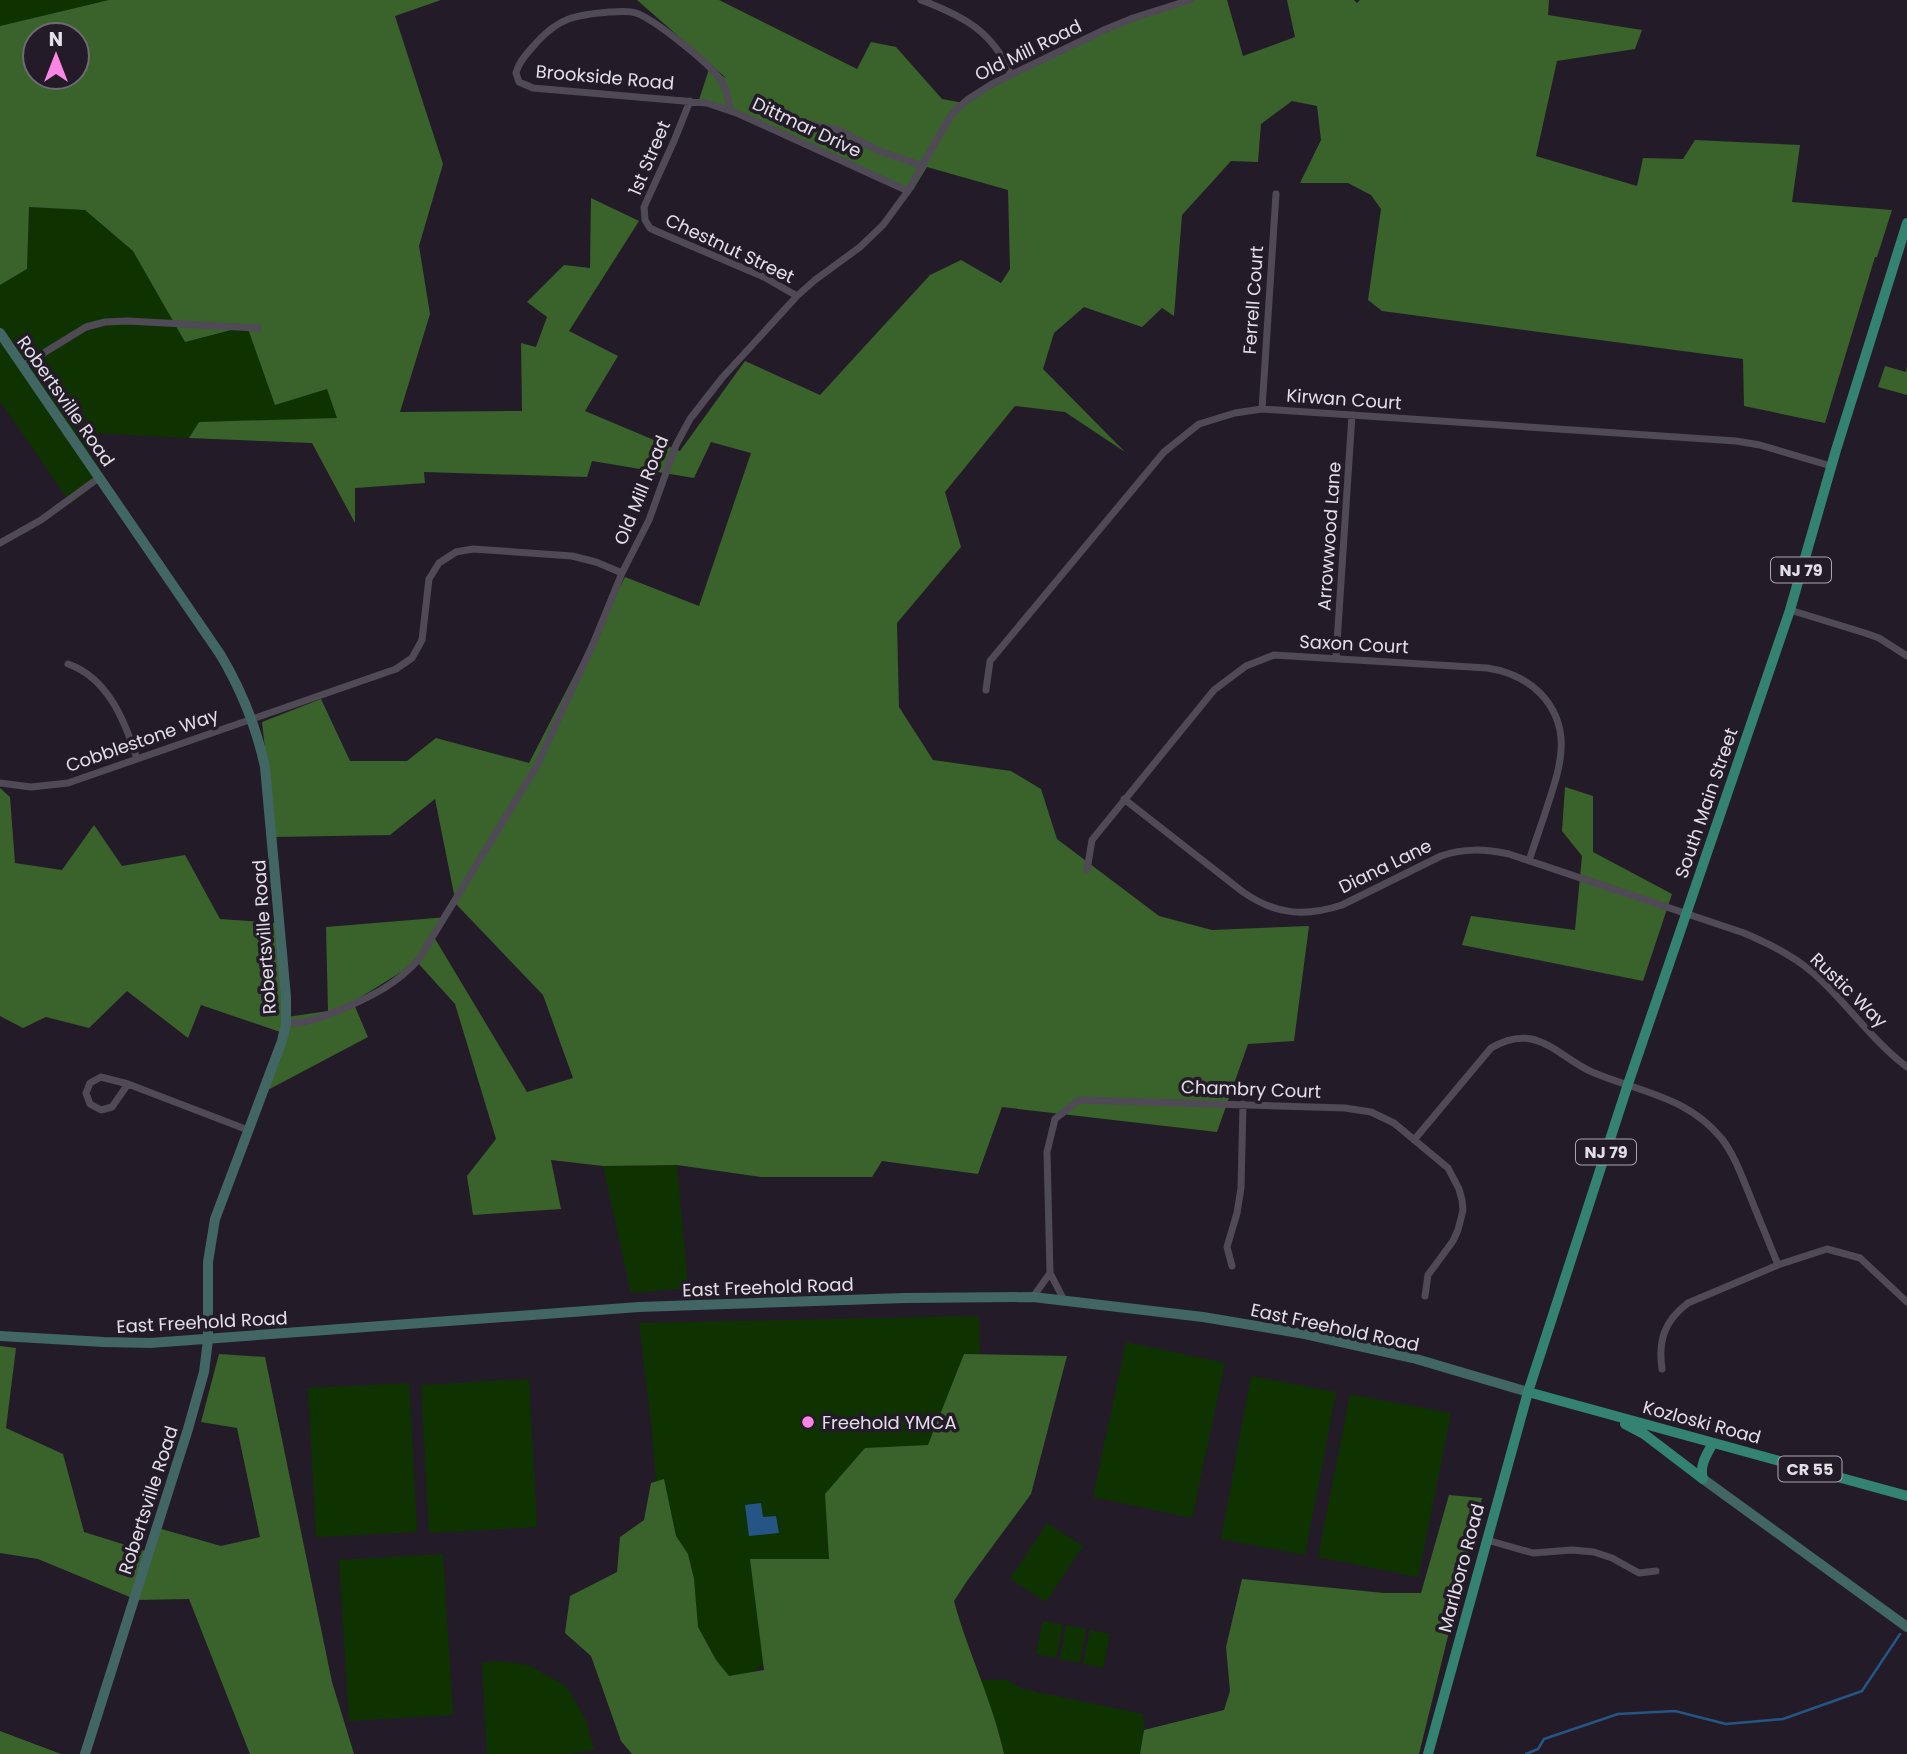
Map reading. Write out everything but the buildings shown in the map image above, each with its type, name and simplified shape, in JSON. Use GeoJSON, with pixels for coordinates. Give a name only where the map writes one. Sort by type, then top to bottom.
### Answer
{"type":"FeatureCollection","features":[{"type":"Feature","properties":{"kind":"main road","name":"South Main Street"},"geometry":{"type":"LineString","coordinates":[[1528,1392],[1628,1084],[1790,610],[1831,466],[1907,223]]}},
{"type":"Feature","properties":{"kind":"main road","name":"Kozloski Road"},"geometry":{"type":"LineString","coordinates":[[1528,1392],[1907,1496]]}},
{"type":"Feature","properties":{"kind":"main road","name":"Marlboro Road"},"geometry":{"type":"LineString","coordinates":[[1428,1754],[1528,1392]]}},
{"type":"Feature","properties":{"kind":"main road"},"geometry":{"type":"LineString","coordinates":[[1604,1413],[1644,1434],[1703,1479]]}},
{"type":"Feature","properties":{"kind":"main road"},"geometry":{"type":"LineString","coordinates":[[1703,1479],[1703,1462],[1713,1443]]}},
{"type":"Feature","properties":{"kind":"street"},"geometry":{"type":"LineString","coordinates":[[920,0],[948,10],[975,26],[999,52],[1011,75]]}},
{"type":"Feature","properties":{"kind":"street"},"geometry":{"type":"LineString","coordinates":[[1151,0],[1155,11]]}},
{"type":"Feature","properties":{"kind":"street","name":"Old Mill Road"},"geometry":{"type":"LineString","coordinates":[[286,1024],[317,1020],[374,995],[401,978],[419,959],[536,767],[593,644],[622,573],[649,520],[676,445],[690,419],[722,378],[797,296],[874,234],[893,214],[955,111],[982,89],[1104,30],[1190,0]]}},
{"type":"Feature","properties":{"kind":"street","name":"Brookside Road"},"geometry":{"type":"LineString","coordinates":[[690,101],[533,89],[519,82],[516,73],[534,46],[553,26],[565,19],[582,14],[626,11],[643,16],[676,39],[718,76],[726,90],[730,110]]}},
{"type":"Feature","properties":{"kind":"street","name":"Dittmar Drive"},"geometry":{"type":"LineString","coordinates":[[690,101],[730,110],[908,191]]}},
{"type":"Feature","properties":{"kind":"street","name":"1st Street"},"geometry":{"type":"LineString","coordinates":[[650,228],[645,220],[644,207],[690,101]]}},
{"type":"Feature","properties":{"kind":"street"},"geometry":{"type":"LineString","coordinates":[[779,117],[839,130],[879,151],[923,166]]}},
{"type":"Feature","properties":{"kind":"street","name":"Ferrell Court"},"geometry":{"type":"LineString","coordinates":[[1262,409],[1276,194]]}},
{"type":"Feature","properties":{"kind":"street","name":"Chestnut Street"},"geometry":{"type":"LineString","coordinates":[[650,228],[764,277],[797,296]]}},
{"type":"Feature","properties":{"kind":"street"},"geometry":{"type":"LineString","coordinates":[[24,365],[86,327],[104,322],[258,328]]}},
{"type":"Feature","properties":{"kind":"street","name":"Robertsville Road"},"geometry":{"type":"LineString","coordinates":[[0,333],[220,654],[244,698],[260,744],[268,788],[286,996],[286,1024],[282,1041],[221,1201],[211,1235],[208,1262],[208,1340],[204,1372],[85,1754]]}},
{"type":"Feature","properties":{"kind":"street","name":"Kirwan Court"},"geometry":{"type":"LineString","coordinates":[[986,690],[990,661],[1164,452],[1199,424],[1235,413],[1262,409],[1736,441],[1760,445],[1831,466]]}},
{"type":"Feature","properties":{"kind":"street","name":"Arrowwood Lane"},"geometry":{"type":"LineString","coordinates":[[1336,658],[1352,415]]}},
{"type":"Feature","properties":{"kind":"street"},"geometry":{"type":"LineString","coordinates":[[0,543],[41,520],[100,477]]}},
{"type":"Feature","properties":{"kind":"street","name":"Cobblestone Way"},"geometry":{"type":"LineString","coordinates":[[0,783],[31,787],[68,783],[403,665],[415,653],[422,640],[429,579],[439,563],[456,552],[473,550],[572,556],[622,573]]}},
{"type":"Feature","properties":{"kind":"street"},"geometry":{"type":"LineString","coordinates":[[1790,610],[1879,638],[1907,656]]}},
{"type":"Feature","properties":{"kind":"street","name":"Saxon Court"},"geometry":{"type":"LineString","coordinates":[[1087,870],[1092,840],[1214,690],[1246,666],[1274,655],[1499,670],[1523,680],[1542,695],[1557,720],[1562,737],[1562,753],[1559,772],[1529,861]]}},
{"type":"Feature","properties":{"kind":"street"},"geometry":{"type":"LineString","coordinates":[[68,664],[82,669],[96,680],[124,722],[137,759]]}},
{"type":"Feature","properties":{"kind":"street","name":"Diana Lane"},"geometry":{"type":"LineString","coordinates":[[1125,799],[1255,901],[1282,911],[1320,912],[1342,905],[1452,852],[1478,849],[1492,850],[1529,861],[1686,914]]}},
{"type":"Feature","properties":{"kind":"street","name":"Rustic Way"},"geometry":{"type":"LineString","coordinates":[[1686,914],[1744,933],[1792,957],[1821,980],[1890,1053],[1907,1067]]}},
{"type":"Feature","properties":{"kind":"street"},"geometry":{"type":"LineString","coordinates":[[1414,1140],[1491,1048],[1512,1039],[1532,1039],[1583,1067],[1682,1105],[1703,1121],[1722,1140],[1740,1170],[1778,1265]]}},
{"type":"Feature","properties":{"kind":"street"},"geometry":{"type":"LineString","coordinates":[[128,1084],[112,1107],[95,1108],[87,1099],[88,1087],[95,1079],[109,1078],[128,1084],[248,1130]]}},
{"type":"Feature","properties":{"kind":"street","name":"Chambry Court"},"geometry":{"type":"LineString","coordinates":[[1064,1300],[1050,1273],[1047,1152],[1055,1119],[1079,1100],[1359,1109],[1381,1116],[1448,1168],[1462,1200],[1462,1220],[1453,1241],[1428,1275],[1425,1296]]}},
{"type":"Feature","properties":{"kind":"street"},"geometry":{"type":"LineString","coordinates":[[1232,1266],[1227,1247],[1241,1188],[1243,1104]]}},
{"type":"Feature","properties":{"kind":"street"},"geometry":{"type":"LineString","coordinates":[[1662,1369],[1660,1349],[1665,1331],[1679,1309],[1698,1297],[1827,1249],[1860,1258],[1907,1302]]}},
{"type":"Feature","properties":{"kind":"street"},"geometry":{"type":"LineString","coordinates":[[1033,1297],[1050,1273]]}},
{"type":"Feature","properties":{"kind":"street","name":"East Freehold Road"},"geometry":{"type":"LineString","coordinates":[[0,1336],[150,1343],[639,1307],[905,1298],[1033,1297],[1203,1317],[1305,1334],[1413,1358],[1528,1392]]}},
{"type":"Feature","properties":{"kind":"street"},"geometry":{"type":"LineString","coordinates":[[1703,1479],[1907,1627]]}},
{"type":"Feature","properties":{"kind":"street"},"geometry":{"type":"LineString","coordinates":[[1487,1540],[1533,1553],[1572,1550],[1594,1552],[1612,1558],[1639,1573],[1656,1571]]}},
{"type":"Feature","properties":{"kind":"green space"},"geometry":{"type":"Polygon","coordinates":[[[0,0],[109,0],[0,26],[0,0]]]}},
{"type":"Feature","properties":{"kind":"green space"},"geometry":{"type":"Polygon","coordinates":[[[109,0],[441,0],[395,16],[443,164],[419,246],[430,314],[400,412],[522,411],[521,343],[536,347],[547,317],[527,302],[564,265],[590,268],[591,198],[639,221],[569,331],[618,356],[585,411],[680,451],[745,361],[820,395],[930,275],[961,260],[1001,283],[1010,269],[1008,190],[927,167],[913,190],[699,100],[709,69],[726,78],[637,0],[719,0],[857,69],[871,42],[896,47],[942,99],[964,103],[1082,39],[1194,0],[1227,0],[1243,56],[1295,37],[1287,0],[1354,0],[1357,3],[1360,0],[1549,0],[1548,15],[1642,30],[1635,49],[1557,61],[1536,156],[1637,186],[1643,158],[1683,159],[1695,140],[1800,145],[1792,202],[1892,210],[1875,257],[1825,423],[1744,406],[1743,359],[1382,311],[1368,300],[1381,209],[1371,195],[1348,183],[1300,183],[1321,140],[1317,106],[1292,101],[1261,124],[1258,162],[1231,161],[1182,215],[1174,316],[1162,308],[1142,327],[1084,307],[1054,333],[1043,369],[1125,452],[1065,412],[1015,406],[945,492],[961,547],[897,623],[899,707],[933,760],[1011,771],[1041,789],[1057,839],[1159,916],[1212,930],[1309,926],[1294,1041],[1248,1044],[1217,1132],[1002,1107],[978,1174],[882,1161],[872,1177],[761,1177],[677,1165],[603,1166],[551,1160],[561,1209],[473,1215],[467,1176],[496,1139],[455,1004],[417,962],[353,1002],[368,1037],[264,1092],[286,1034],[201,1005],[188,1038],[127,991],[89,1028],[46,1017],[23,1028],[0,1016],[0,788],[10,797],[15,863],[62,870],[94,825],[122,866],[185,855],[220,919],[276,923],[287,1017],[328,1011],[326,927],[448,917],[434,937],[527,1092],[573,1078],[543,995],[456,904],[435,799],[390,835],[275,837],[262,722],[321,699],[350,761],[407,761],[436,738],[529,763],[625,577],[699,606],[751,453],[711,442],[694,478],[592,461],[587,477],[424,472],[425,483],[355,488],[355,523],[312,443],[189,438],[199,422],[337,418],[327,389],[275,405],[247,326],[185,342],[133,251],[85,210],[29,207],[27,269],[0,285],[0,26],[109,0]]]}},
{"type":"Feature","properties":{"kind":"green space"},"geometry":{"type":"Polygon","coordinates":[[[29,207],[85,210],[133,251],[185,342],[247,326],[328,389],[337,419],[199,422],[189,438],[76,432],[105,477],[71,504],[0,401],[0,285],[27,269],[29,207]]]}},
{"type":"Feature","properties":{"kind":"green space"},"geometry":{"type":"Polygon","coordinates":[[[1885,366],[1906,372],[1907,366],[1907,395],[1878,387],[1885,366]]]}},
{"type":"Feature","properties":{"kind":"green space"},"geometry":{"type":"Polygon","coordinates":[[[1565,787],[1593,796],[1593,852],[1672,894],[1643,981],[1462,945],[1471,916],[1575,930],[1582,856],[1562,831],[1565,787]]]}},
{"type":"Feature","properties":{"kind":"green space"},"geometry":{"type":"Polygon","coordinates":[[[677,1165],[688,1288],[631,1293],[603,1166],[677,1165]]]}},
{"type":"Feature","properties":{"kind":"green space","name":"Freehold YMCA"},"geometry":{"type":"Polygon","coordinates":[[[979,1316],[983,1501],[675,1730],[652,1431],[639,1323],[979,1316]]]}},
{"type":"Feature","properties":{"kind":"green space"},"geometry":{"type":"Polygon","coordinates":[[[1126,1342],[1225,1363],[1192,1518],[1093,1497],[1126,1342]]]}},
{"type":"Feature","properties":{"kind":"green space"},"geometry":{"type":"Polygon","coordinates":[[[0,1346],[16,1348],[6,1428],[63,1454],[84,1532],[148,1552],[158,1528],[221,1546],[260,1537],[237,1428],[201,1422],[219,1354],[265,1357],[332,1682],[354,1754],[250,1754],[189,1599],[137,1600],[38,1559],[0,1553],[0,1346]]]}},
{"type":"Feature","properties":{"kind":"green space"},"geometry":{"type":"Polygon","coordinates":[[[964,1354],[1067,1356],[1031,1494],[954,1601],[994,1715],[1004,1754],[632,1754],[621,1741],[591,1656],[565,1633],[570,1596],[617,1572],[620,1537],[644,1520],[651,1483],[664,1479],[676,1536],[688,1554],[694,1579],[698,1627],[716,1660],[729,1676],[764,1670],[750,1559],[829,1559],[825,1494],[865,1448],[928,1445],[964,1354]]]}},
{"type":"Feature","properties":{"kind":"green space"},"geometry":{"type":"Polygon","coordinates":[[[1251,1376],[1336,1392],[1305,1555],[1221,1539],[1251,1376]]]}},
{"type":"Feature","properties":{"kind":"green space"},"geometry":{"type":"Polygon","coordinates":[[[529,1379],[537,1527],[429,1533],[421,1385],[529,1379]]]}},
{"type":"Feature","properties":{"kind":"green space"},"geometry":{"type":"Polygon","coordinates":[[[409,1383],[417,1532],[316,1537],[308,1388],[409,1383]]]}},
{"type":"Feature","properties":{"kind":"green space"},"geometry":{"type":"Polygon","coordinates":[[[1350,1394],[1451,1413],[1418,1577],[1318,1557],[1350,1394]]]}},
{"type":"Feature","properties":{"kind":"green space"},"geometry":{"type":"Polygon","coordinates":[[[1449,1495],[1482,1498],[1419,1754],[1140,1754],[1144,1730],[1224,1710],[1230,1691],[1226,1647],[1242,1579],[1384,1593],[1421,1593],[1449,1495]]]}},
{"type":"Feature","properties":{"kind":"green space"},"geometry":{"type":"Polygon","coordinates":[[[1047,1523],[1083,1546],[1046,1602],[1010,1579],[1047,1523]]]}},
{"type":"Feature","properties":{"kind":"green space"},"geometry":{"type":"Polygon","coordinates":[[[443,1554],[453,1715],[349,1721],[339,1560],[443,1554]]]}},
{"type":"Feature","properties":{"kind":"green space"},"geometry":{"type":"Polygon","coordinates":[[[1043,1621],[1063,1625],[1056,1658],[1036,1654],[1043,1621]]]}},
{"type":"Feature","properties":{"kind":"green space"},"geometry":{"type":"Polygon","coordinates":[[[1066,1625],[1086,1629],[1080,1663],[1060,1659],[1066,1625]]]}},
{"type":"Feature","properties":{"kind":"green space"},"geometry":{"type":"Polygon","coordinates":[[[1090,1630],[1110,1634],[1103,1668],[1083,1664],[1090,1630]]]}},
{"type":"Feature","properties":{"kind":"green space"},"geometry":{"type":"Polygon","coordinates":[[[499,1661],[528,1665],[566,1686],[586,1720],[594,1750],[568,1754],[487,1754],[482,1663],[499,1661]]]}},
{"type":"Feature","properties":{"kind":"green space"},"geometry":{"type":"Polygon","coordinates":[[[980,1680],[1006,1680],[1023,1689],[1143,1714],[1144,1730],[1140,1754],[1004,1754],[980,1680]]]}},
{"type":"Feature","properties":{"kind":"green space"},"geometry":{"type":"Polygon","coordinates":[[[0,1731],[61,1754],[0,1754],[0,1731]]]}},
{"type":"Feature","properties":{"kind":"water"},"geometry":{"type":"Polygon","coordinates":[[[761,1503],[763,1517],[776,1516],[779,1533],[749,1536],[745,1505],[761,1503]]]}},
{"type":"Feature","properties":{"kind":"waterway"},"geometry":{"type":"LineString","coordinates":[[1526,1754],[1538,1749],[1544,1739],[1618,1714],[1675,1711],[1726,1724],[1783,1719],[1862,1691],[1900,1634]]}},
{"type":"Feature","properties":{"kind":"place","name":"Freehold YMCA"},"geometry":{"type":"Point","coordinates":[808,1422]}}]}
